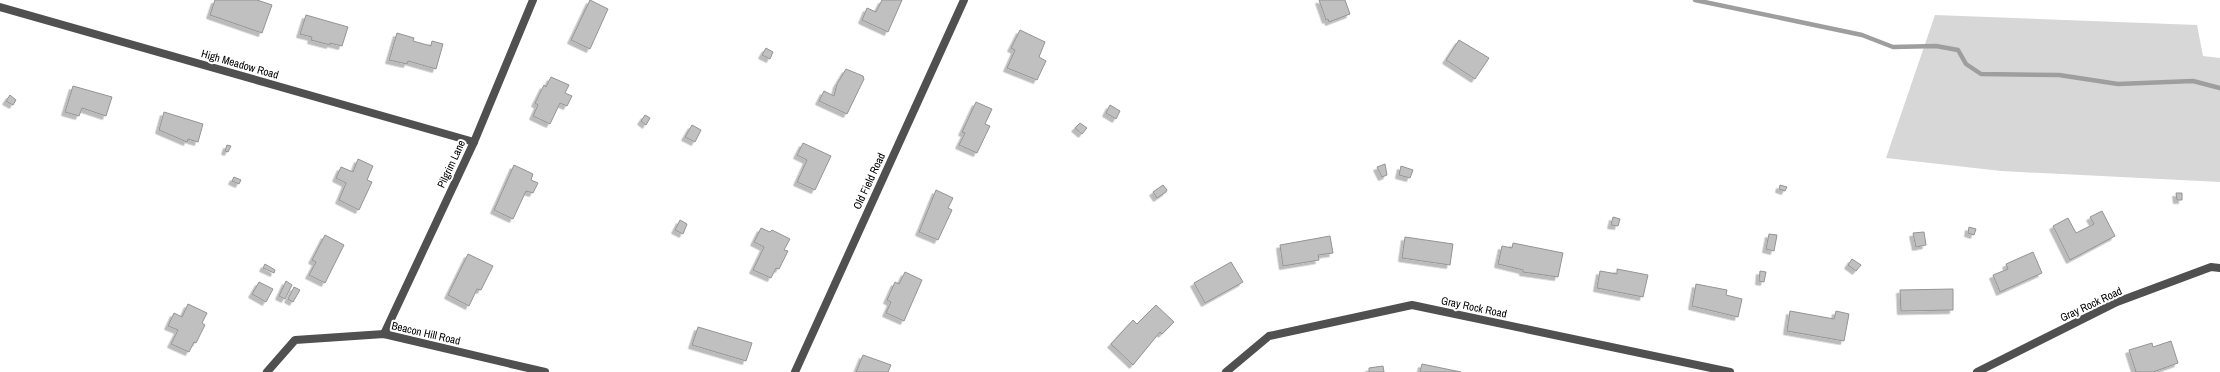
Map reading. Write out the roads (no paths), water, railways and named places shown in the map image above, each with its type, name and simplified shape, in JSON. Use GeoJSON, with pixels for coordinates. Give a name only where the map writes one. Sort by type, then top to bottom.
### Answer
{"type":"FeatureCollection","features":[{"type":"Feature","properties":{"kind":"street","name":"Pilgrim Lane"},"geometry":{"type":"LineString","coordinates":[[384,334],[474,142],[533,0]]}},
{"type":"Feature","properties":{"kind":"street","name":"Old Field Road"},"geometry":{"type":"LineString","coordinates":[[794,372],[964,0]]}},
{"type":"Feature","properties":{"kind":"street","name":"High Meadow Road"},"geometry":{"type":"LineString","coordinates":[[0,7],[474,142]]}},
{"type":"Feature","properties":{"kind":"street","name":"Gray Rock Road"},"geometry":{"type":"LineString","coordinates":[[1977,372],[2117,302],[2211,267],[2220,268]]}},
{"type":"Feature","properties":{"kind":"street","name":"Gray Rock Road"},"geometry":{"type":"LineString","coordinates":[[1226,372],[1269,336],[1412,305],[1730,372]]}},
{"type":"Feature","properties":{"kind":"street","name":"Beacon Hill Road"},"geometry":{"type":"LineString","coordinates":[[267,372],[295,340],[384,334],[545,372]]}},
{"type":"Feature","properties":{"kind":"waterway"},"geometry":{"type":"LineString","coordinates":[[1695,0],[1862,35],[1893,47],[1936,46],[1958,50],[1966,64],[1981,74],[2059,75],[2118,84],[2193,81],[2220,88]]}}]}
